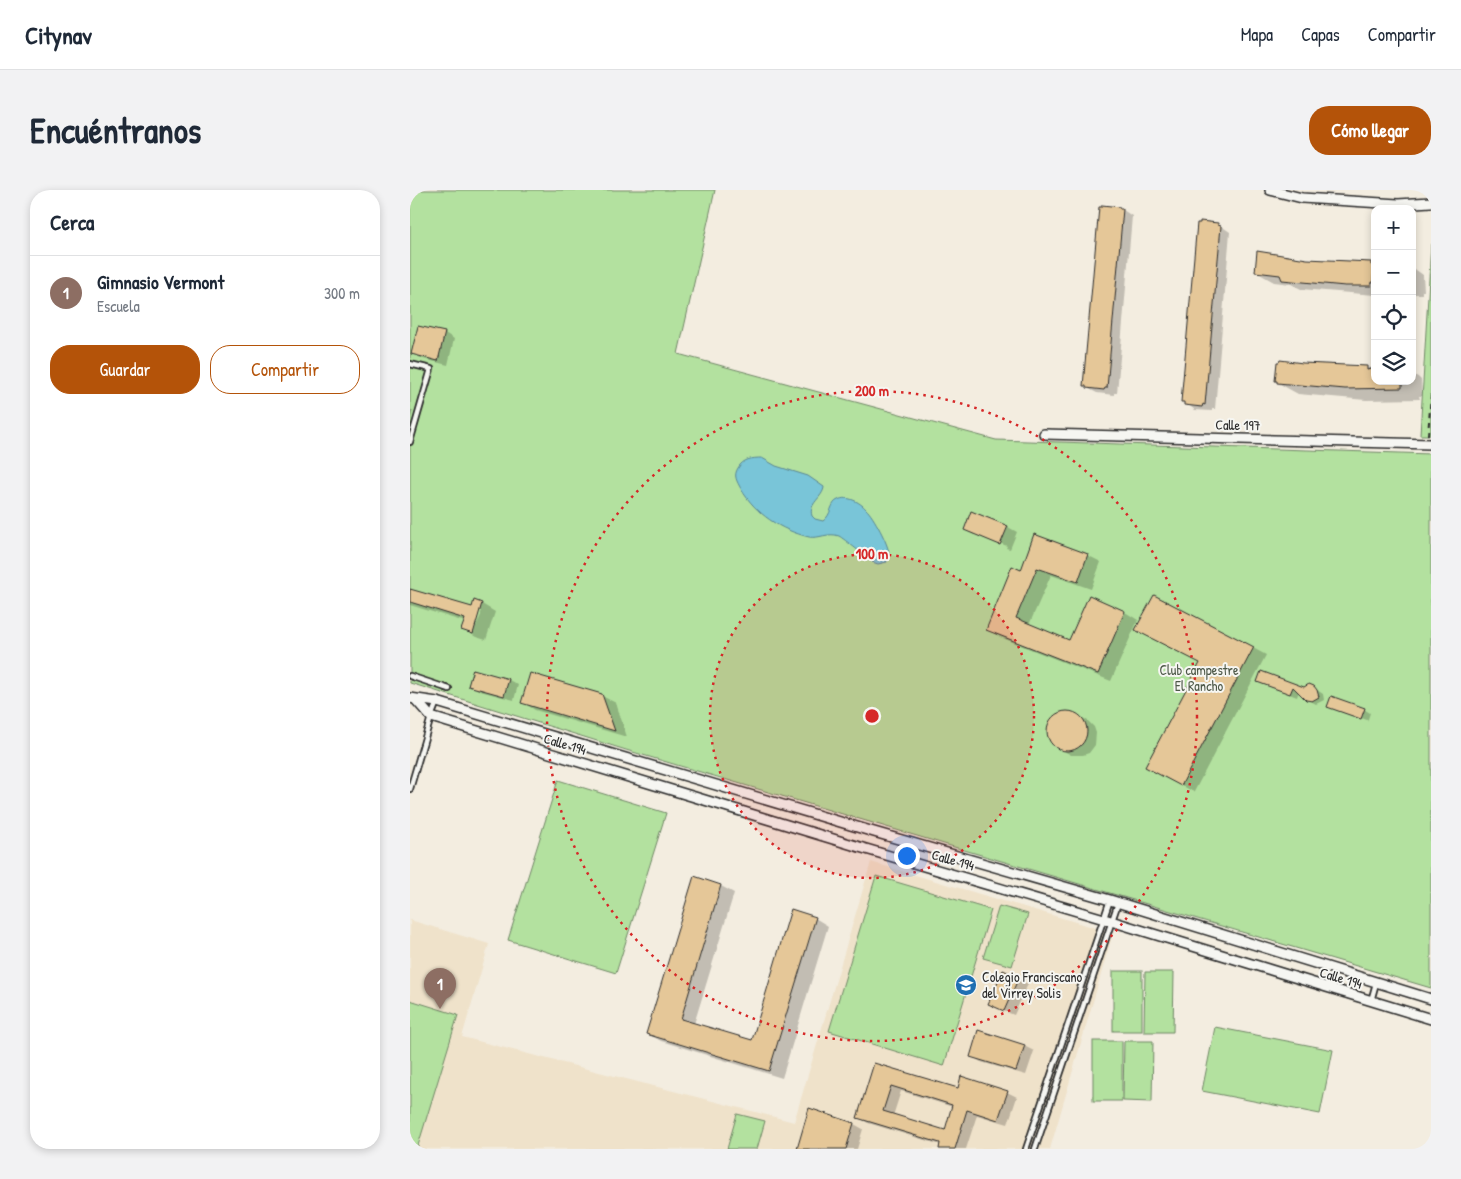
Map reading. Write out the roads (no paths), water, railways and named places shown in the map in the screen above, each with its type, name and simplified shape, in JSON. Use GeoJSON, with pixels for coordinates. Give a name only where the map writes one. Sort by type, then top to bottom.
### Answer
{"type":"FeatureCollection","features":[{"type":"Feature","properties":{"kind":"street"},"geometry":{"type":"LineString","coordinates":[[1270,190],[1302,198],[1398,204],[1431,202]]}},
{"type":"Feature","properties":{"kind":"street","name":"Calle 197"},"geometry":{"type":"LineString","coordinates":[[1044,434],[1430,441]]}},
{"type":"Feature","properties":{"kind":"street","name":"Calle 194"},"geometry":{"type":"LineString","coordinates":[[413,699],[437,702],[1114,901],[1431,999]]}},
{"type":"Feature","properties":{"kind":"street","name":"Calle 194"},"geometry":{"type":"LineString","coordinates":[[413,699],[431,717],[1431,1019]]}},
{"type":"Feature","properties":{"kind":"lane"},"geometry":{"type":"LineString","coordinates":[[410,364],[431,369],[410,442]]}},
{"type":"Feature","properties":{"kind":"lane"},"geometry":{"type":"LineString","coordinates":[[410,676],[449,689]]}},
{"type":"Feature","properties":{"kind":"lane"},"geometry":{"type":"LineString","coordinates":[[410,789],[437,702]]}},
{"type":"Feature","properties":{"kind":"lane"},"geometry":{"type":"LineString","coordinates":[[1035,1149],[1114,901]]}},
{"type":"Feature","properties":{"kind":"lane"},"geometry":{"type":"LineString","coordinates":[[1026,1149],[1108,920]]}},
{"type":"Feature","properties":{"kind":"lane"},"geometry":{"type":"LineString","coordinates":[[1371,1001],[1376,983]]}},
{"type":"Feature","properties":{"kind":"water"},"geometry":{"type":"Polygon","coordinates":[[[762,458],[776,466],[808,476],[824,487],[811,511],[815,519],[823,521],[828,516],[835,502],[845,498],[863,506],[869,512],[884,537],[889,554],[887,562],[878,564],[872,562],[839,536],[809,537],[798,534],[770,520],[761,513],[747,498],[736,476],[742,463],[751,459],[762,458]]]}},
{"type":"Feature","properties":{"kind":"place","name":"Colegio Franciscano del Virrey Solis"},"geometry":{"type":"Point","coordinates":[966,985]}},
{"type":"Feature","properties":{"kind":"place","name":"Gimnasio Vermont"},"geometry":{"type":"Point","coordinates":[440,1009]}},
{"type":"Feature","properties":{"kind":"park label","name":"Club campestre El Rancho"},"geometry":{"type":"Point","coordinates":[1199,678]}}]}
